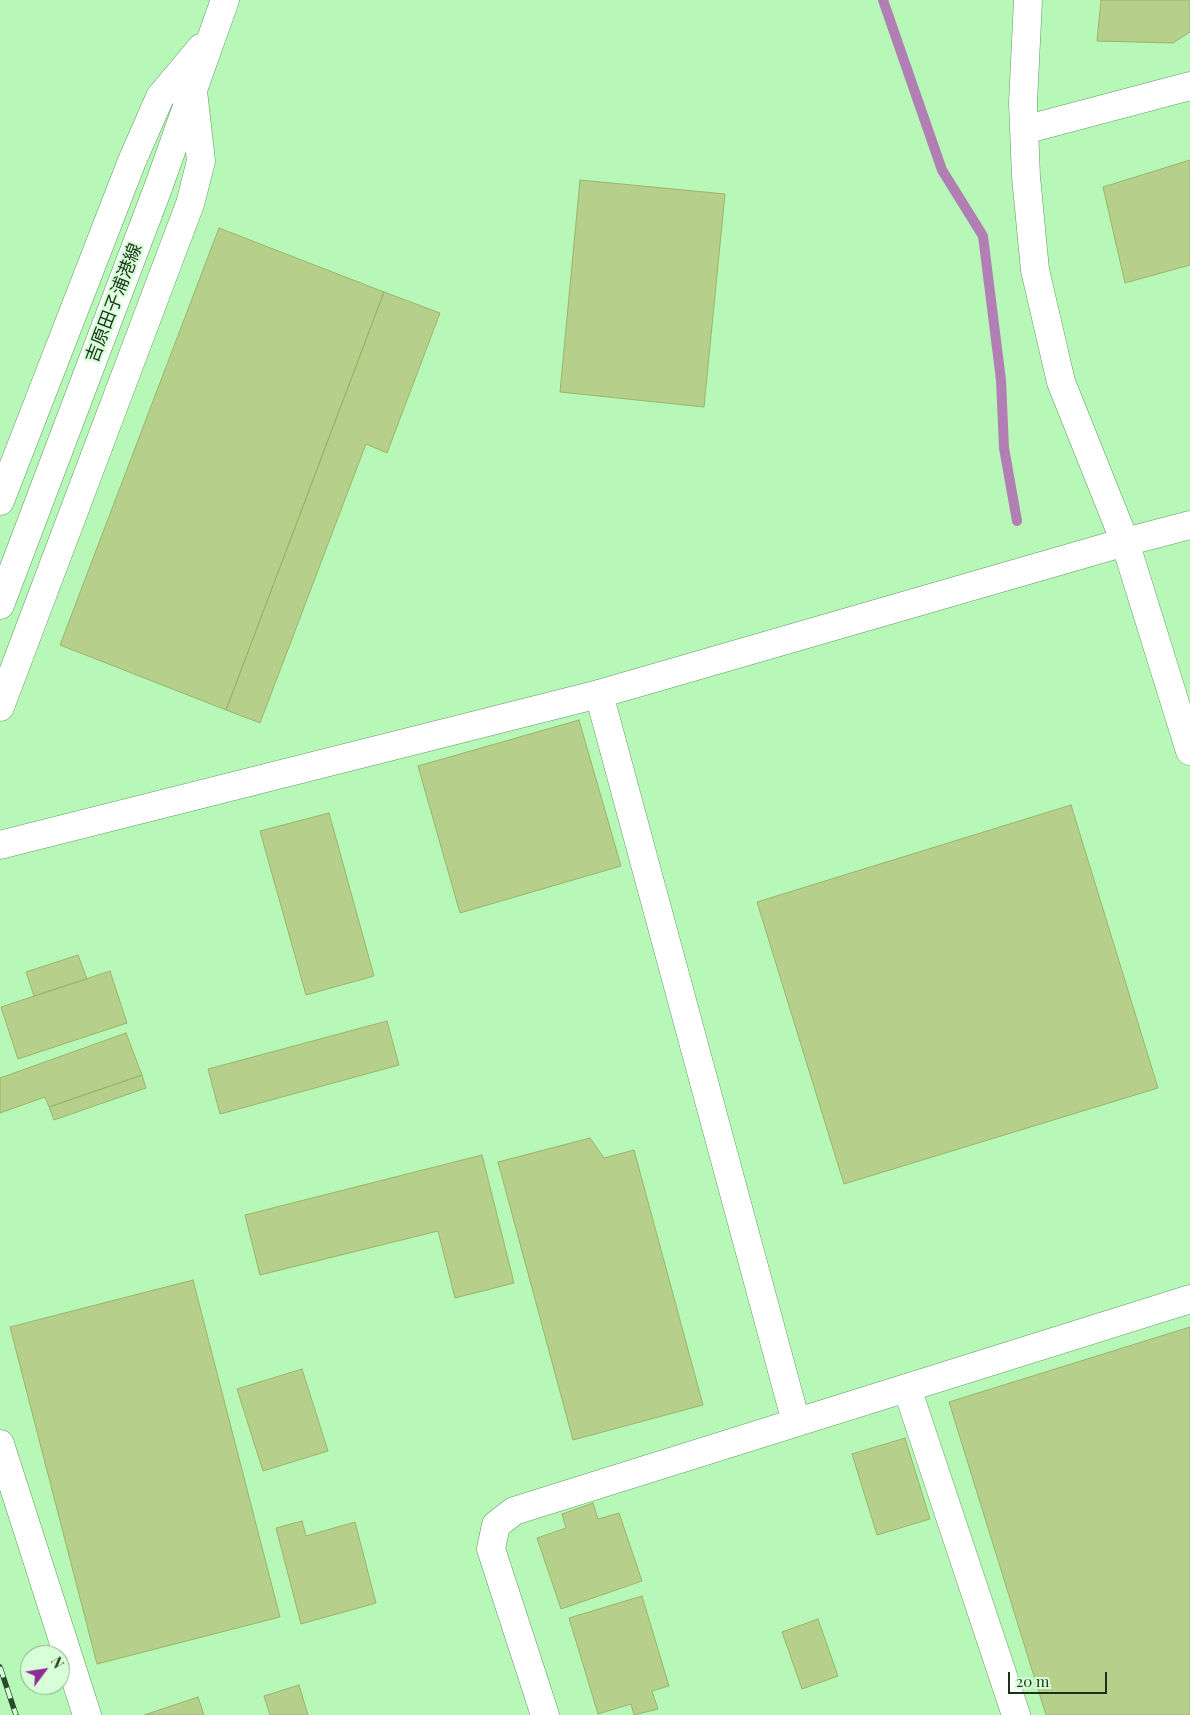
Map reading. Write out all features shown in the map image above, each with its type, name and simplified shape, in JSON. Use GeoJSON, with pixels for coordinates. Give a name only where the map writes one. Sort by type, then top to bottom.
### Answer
{"type":"FeatureCollection","features":[{"type":"Feature","properties":{"kind":"street","name":"吉原田子浦港線"},"geometry":{"type":"LineString","coordinates":[[0,605],[193,91],[225,0]]}},
{"type":"Feature","properties":{"kind":"street"},"geometry":{"type":"LineString","coordinates":[[1028,0],[1023,103],[1026,177],[1035,270],[1060,382],[1125,542],[1190,751]]}},
{"type":"Feature","properties":{"kind":"street"},"geometry":{"type":"LineString","coordinates":[[0,501],[132,161],[160,97],[214,34]]}},
{"type":"Feature","properties":{"kind":"street"},"geometry":{"type":"LineString","coordinates":[[1024,130],[1190,86]]}},
{"type":"Feature","properties":{"kind":"street"},"geometry":{"type":"LineString","coordinates":[[0,707],[190,204],[201,161],[193,91]]}},
{"type":"Feature","properties":{"kind":"street"},"geometry":{"type":"LineString","coordinates":[[0,845],[599,694],[1125,542],[1190,525]]}},
{"type":"Feature","properties":{"kind":"street"},"geometry":{"type":"LineString","coordinates":[[599,694],[796,1422]]}},
{"type":"Feature","properties":{"kind":"street"},"geometry":{"type":"LineString","coordinates":[[545,1715],[491,1549],[496,1524],[514,1511],[1190,1299]]}},
{"type":"Feature","properties":{"kind":"street"},"geometry":{"type":"LineString","coordinates":[[907,1388],[1016,1715]]}},
{"type":"Feature","properties":{"kind":"street"},"geometry":{"type":"LineString","coordinates":[[0,1444],[87,1715]]}},
{"type":"Feature","properties":{"kind":"building"},"geometry":{"type":"Polygon","coordinates":[[[1101,0],[1190,0],[1190,32],[1173,43],[1097,41],[1101,0]]]}},
{"type":"Feature","properties":{"kind":"building"},"geometry":{"type":"Polygon","coordinates":[[[1190,160],[1190,265],[1125,283],[1103,187],[1190,160]]]}},
{"type":"Feature","properties":{"kind":"building"},"geometry":{"type":"Polygon","coordinates":[[[580,180],[725,194],[704,407],[560,392],[580,180]]]}},
{"type":"Feature","properties":{"kind":"building"},"geometry":{"type":"Polygon","coordinates":[[[219,228],[384,292],[226,710],[60,645],[219,228]]]}},
{"type":"Feature","properties":{"kind":"building"},"geometry":{"type":"Polygon","coordinates":[[[384,292],[440,313],[387,453],[366,444],[260,723],[226,710],[384,292]]]}},
{"type":"Feature","properties":{"kind":"building"},"geometry":{"type":"Polygon","coordinates":[[[579,720],[621,866],[460,913],[418,766],[579,720]]]}},
{"type":"Feature","properties":{"kind":"building"},"geometry":{"type":"Polygon","coordinates":[[[1071,805],[1158,1088],[844,1184],[757,902],[1071,805]]]}},
{"type":"Feature","properties":{"kind":"building"},"geometry":{"type":"Polygon","coordinates":[[[329,813],[374,976],[306,995],[260,831],[329,813]]]}},
{"type":"Feature","properties":{"kind":"building"},"geometry":{"type":"Polygon","coordinates":[[[78,955],[87,979],[34,996],[26,972],[78,955]]]}},
{"type":"Feature","properties":{"kind":"building"},"geometry":{"type":"Polygon","coordinates":[[[110,971],[127,1023],[18,1059],[1,1007],[110,971]]]}},
{"type":"Feature","properties":{"kind":"building"},"geometry":{"type":"Polygon","coordinates":[[[387,1021],[399,1065],[220,1114],[208,1069],[387,1021]]]}},
{"type":"Feature","properties":{"kind":"building"},"geometry":{"type":"Polygon","coordinates":[[[126,1033],[142,1075],[49,1107],[45,1097],[0,1113],[0,1078],[126,1033]]]}},
{"type":"Feature","properties":{"kind":"building"},"geometry":{"type":"Polygon","coordinates":[[[142,1075],[146,1088],[54,1120],[49,1107],[142,1075]]]}},
{"type":"Feature","properties":{"kind":"building"},"geometry":{"type":"Polygon","coordinates":[[[590,1138],[604,1158],[634,1150],[703,1405],[573,1440],[498,1162],[590,1138]]]}},
{"type":"Feature","properties":{"kind":"building"},"geometry":{"type":"Polygon","coordinates":[[[482,1155],[514,1283],[455,1298],[438,1231],[260,1275],[245,1215],[482,1155]]]}},
{"type":"Feature","properties":{"kind":"building"},"geometry":{"type":"Polygon","coordinates":[[[193,1280],[280,1617],[97,1664],[10,1327],[193,1280]]]}},
{"type":"Feature","properties":{"kind":"building"},"geometry":{"type":"Polygon","coordinates":[[[1190,1327],[1190,1715],[1046,1715],[949,1402],[1190,1327]]]}},
{"type":"Feature","properties":{"kind":"building"},"geometry":{"type":"Polygon","coordinates":[[[302,1369],[328,1451],[263,1471],[237,1389],[302,1369]]]}},
{"type":"Feature","properties":{"kind":"building"},"geometry":{"type":"Polygon","coordinates":[[[905,1438],[930,1519],[877,1535],[852,1454],[905,1438]]]}},
{"type":"Feature","properties":{"kind":"building"},"geometry":{"type":"Polygon","coordinates":[[[593,1503],[598,1519],[619,1513],[642,1581],[561,1609],[537,1538],[566,1528],[562,1514],[593,1503]]]}},
{"type":"Feature","properties":{"kind":"building"},"geometry":{"type":"Polygon","coordinates":[[[302,1521],[306,1536],[355,1522],[376,1603],[301,1624],[276,1528],[302,1521]]]}},
{"type":"Feature","properties":{"kind":"building"},"geometry":{"type":"Polygon","coordinates":[[[642,1596],[669,1686],[652,1691],[658,1709],[634,1715],[631,1704],[598,1714],[569,1618],[642,1596]]]}},
{"type":"Feature","properties":{"kind":"building"},"geometry":{"type":"Polygon","coordinates":[[[818,1619],[838,1676],[802,1689],[782,1632],[818,1619]]]}},
{"type":"Feature","properties":{"kind":"building"},"geometry":{"type":"Polygon","coordinates":[[[299,1685],[308,1715],[270,1715],[264,1696],[299,1685]]]}},
{"type":"Feature","properties":{"kind":"building"},"geometry":{"type":"Polygon","coordinates":[[[198,1697],[204,1715],[144,1715],[198,1697]]]}},
{"type":"Feature","properties":{"kind":"waterway"},"geometry":{"type":"LineString","coordinates":[[883,0],[942,170],[983,236],[1001,380],[1004,448],[1017,521]]}},
{"type":"Feature","properties":{"kind":"railway"},"geometry":{"type":"LineString","coordinates":[[0,1667],[16,1715]]}}]}
